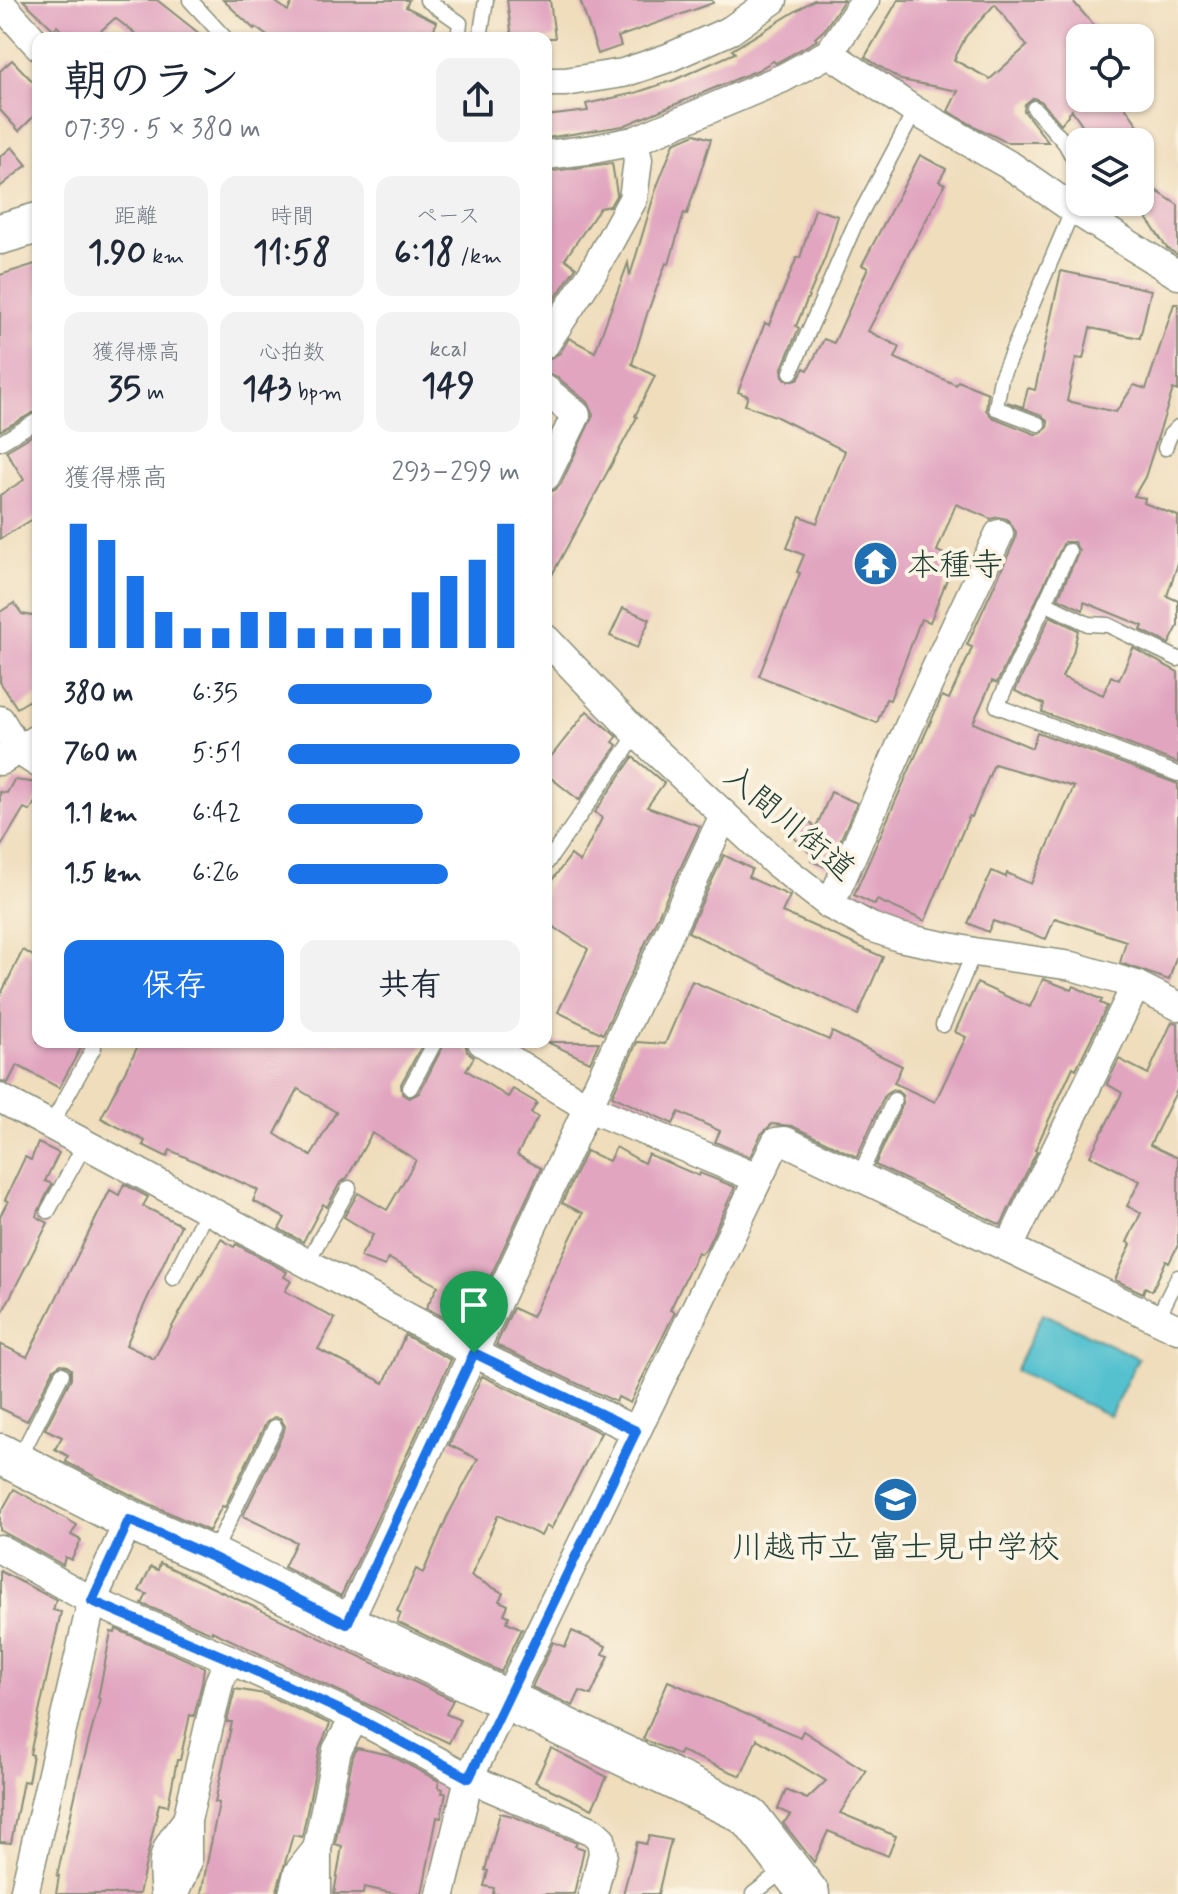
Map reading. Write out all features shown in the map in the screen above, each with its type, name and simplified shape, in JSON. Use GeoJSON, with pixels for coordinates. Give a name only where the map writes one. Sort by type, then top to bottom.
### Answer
{"type":"FeatureCollection","features":[{"type":"Feature","properties":{"kind":"street"},"geometry":{"type":"LineString","coordinates":[[552,82],[623,73],[668,58],[731,30],[773,0]]}},
{"type":"Feature","properties":{"kind":"street"},"geometry":{"type":"LineString","coordinates":[[552,154],[634,141],[783,78],[829,53],[865,0]]}},
{"type":"Feature","properties":{"kind":"street"},"geometry":{"type":"LineString","coordinates":[[0,3],[32,38]]}},
{"type":"Feature","properties":{"kind":"street"},"geometry":{"type":"LineString","coordinates":[[829,53],[915,111],[1066,200]]}},
{"type":"Feature","properties":{"kind":"street"},"geometry":{"type":"LineString","coordinates":[[552,334],[593,272],[633,199],[638,160],[634,141]]}},
{"type":"Feature","properties":{"kind":"street"},"geometry":{"type":"LineString","coordinates":[[1091,216],[1178,275]]}},
{"type":"Feature","properties":{"kind":"street"},"geometry":{"type":"LineString","coordinates":[[0,234],[32,225]]}},
{"type":"Feature","properties":{"kind":"street"},"geometry":{"type":"LineString","coordinates":[[552,395],[576,415],[552,464]]}},
{"type":"Feature","properties":{"kind":"street"},"geometry":{"type":"LineString","coordinates":[[830,905],[999,534]]}},
{"type":"Feature","properties":{"kind":"street","name":"入間川街道"},"geometry":{"type":"LineString","coordinates":[[552,645],[637,734],[775,862],[830,905],[871,927],[899,937],[1072,966],[1136,985],[1178,1006]]}},
{"type":"Feature","properties":{"kind":"street"},"geometry":{"type":"LineString","coordinates":[[0,720],[24,753]]}},
{"type":"Feature","properties":{"kind":"street"},"geometry":{"type":"LineString","coordinates":[[347,1624],[724,815]]}},
{"type":"Feature","properties":{"kind":"street"},"geometry":{"type":"LineString","coordinates":[[1009,1247],[1136,985]]}},
{"type":"Feature","properties":{"kind":"street"},"geometry":{"type":"LineString","coordinates":[[492,1048],[587,1107],[757,1178]]}},
{"type":"Feature","properties":{"kind":"street"},"geometry":{"type":"LineString","coordinates":[[0,1098],[474,1353],[636,1431]]}},
{"type":"Feature","properties":{"kind":"street"},"geometry":{"type":"LineString","coordinates":[[441,1894],[469,1778],[776,1142],[785,1141],[860,1175],[1168,1324]]}},
{"type":"Feature","properties":{"kind":"street"},"geometry":{"type":"LineString","coordinates":[[8,1458],[129,1520],[736,1809],[750,1818],[799,1880]]}},
{"type":"Feature","properties":{"kind":"street"},"geometry":{"type":"LineString","coordinates":[[24,1894],[92,1601],[129,1520]]}},
{"type":"Feature","properties":{"kind":"street"},"geometry":{"type":"LineString","coordinates":[[0,1549],[92,1601],[229,1659],[355,1717],[469,1778],[592,1831],[601,1839],[603,1853],[593,1894]]}},
{"type":"Feature","properties":{"kind":"street"},"geometry":{"type":"LineString","coordinates":[[174,1894],[187,1863],[187,1820],[219,1683],[229,1659]]}},
{"type":"Feature","properties":{"kind":"street"},"geometry":{"type":"LineString","coordinates":[[317,1894],[317,1849],[337,1750],[355,1717]]}},
{"type":"Feature","properties":{"kind":"street"},"geometry":{"type":"LineString","coordinates":[[165,1894],[163,1856],[168,1844],[187,1820]]}},
{"type":"Feature","properties":{"kind":"street"},"geometry":{"type":"LineString","coordinates":[[293,1894],[298,1873],[317,1849]]}},
{"type":"Feature","properties":{"kind":"lane"},"geometry":{"type":"LineString","coordinates":[[190,0],[219,32]]}},
{"type":"Feature","properties":{"kind":"lane"},"geometry":{"type":"LineString","coordinates":[[427,0],[460,23],[459,32]]}},
{"type":"Feature","properties":{"kind":"lane"},"geometry":{"type":"LineString","coordinates":[[481,32],[486,0]]}},
{"type":"Feature","properties":{"kind":"lane"},"geometry":{"type":"LineString","coordinates":[[1034,108],[1066,145]]}},
{"type":"Feature","properties":{"kind":"lane"},"geometry":{"type":"LineString","coordinates":[[791,372],[856,222],[915,111]]}},
{"type":"Feature","properties":{"kind":"lane"},"geometry":{"type":"LineString","coordinates":[[1038,424],[996,408],[998,393],[1007,364],[1075,216]]}},
{"type":"Feature","properties":{"kind":"lane"},"geometry":{"type":"LineString","coordinates":[[0,443],[32,424]]}},
{"type":"Feature","properties":{"kind":"lane"},"geometry":{"type":"LineString","coordinates":[[1165,448],[1170,435],[1178,427]]}},
{"type":"Feature","properties":{"kind":"lane"},"geometry":{"type":"LineString","coordinates":[[1069,551],[997,706],[1178,774]]}},
{"type":"Feature","properties":{"kind":"lane"},"geometry":{"type":"LineString","coordinates":[[1045,603],[1088,624],[1108,625],[1178,659]]}},
{"type":"Feature","properties":{"kind":"lane"},"geometry":{"type":"LineString","coordinates":[[552,855],[637,734]]}},
{"type":"Feature","properties":{"kind":"lane"},"geometry":{"type":"LineString","coordinates":[[943,1025],[974,952]]}},
{"type":"Feature","properties":{"kind":"lane"},"geometry":{"type":"LineString","coordinates":[[51,1125],[93,1048]]}},
{"type":"Feature","properties":{"kind":"lane"},"geometry":{"type":"LineString","coordinates":[[410,1088],[432,1048]]}},
{"type":"Feature","properties":{"kind":"lane"},"geometry":{"type":"LineString","coordinates":[[860,1175],[894,1100]]}},
{"type":"Feature","properties":{"kind":"lane"},"geometry":{"type":"LineString","coordinates":[[48,1211],[85,1144]]}},
{"type":"Feature","properties":{"kind":"lane"},"geometry":{"type":"LineString","coordinates":[[306,1264],[349,1188]]}},
{"type":"Feature","properties":{"kind":"lane"},"geometry":{"type":"LineString","coordinates":[[173,1278],[207,1210]]}},
{"type":"Feature","properties":{"kind":"lane"},"geometry":{"type":"LineString","coordinates":[[1168,1324],[1178,1277]]}},
{"type":"Feature","properties":{"kind":"lane"},"geometry":{"type":"LineString","coordinates":[[8,1458],[62,1374]]}},
{"type":"Feature","properties":{"kind":"lane"},"geometry":{"type":"LineString","coordinates":[[212,1557],[275,1427]]}},
{"type":"Feature","properties":{"kind":"lane"},"geometry":{"type":"LineString","coordinates":[[753,1894],[799,1880]]}},
{"type":"Feature","properties":{"kind":"water"},"geometry":{"type":"Polygon","coordinates":[[[1043,1313],[1138,1358],[1110,1416],[1015,1371],[1043,1313]]]}},
{"type":"Feature","properties":{"kind":"building"},"geometry":{"type":"Polygon","coordinates":[[[23,0],[157,0],[197,32],[133,32],[115,18],[100,32],[62,32],[57,26],[54,30],[23,0]]]}},
{"type":"Feature","properties":{"kind":"building"},"geometry":{"type":"Polygon","coordinates":[[[223,0],[273,0],[288,11],[293,0],[409,0],[406,7],[437,22],[433,32],[262,32],[254,29],[223,0]]]}},
{"type":"Feature","properties":{"kind":"building"},"geometry":{"type":"Polygon","coordinates":[[[507,0],[550,0],[555,38],[552,38],[552,32],[511,32],[507,0]]]}},
{"type":"Feature","properties":{"kind":"building"},"geometry":{"type":"Polygon","coordinates":[[[580,0],[712,0],[713,3],[618,37],[621,46],[598,54],[580,0]]]}},
{"type":"Feature","properties":{"kind":"building"},"geometry":{"type":"Polygon","coordinates":[[[814,0],[844,0],[815,38],[817,40],[776,63],[773,61],[623,126],[552,137],[552,115],[588,111],[586,104],[674,80],[735,53],[732,50],[814,0]]]}},
{"type":"Feature","properties":{"kind":"building"},"geometry":{"type":"Polygon","coordinates":[[[898,0],[1072,0],[1093,24],[1066,24],[1066,112],[1070,112],[1061,124],[1041,101],[1033,98],[1025,104],[1024,111],[1048,142],[1006,142],[948,111],[958,91],[901,80],[865,57],[898,0]],[[995,4],[966,36],[954,60],[990,79],[1027,46],[995,4]]]}},
{"type":"Feature","properties":{"kind":"building"},"geometry":{"type":"Polygon","coordinates":[[[12,60],[32,81],[32,118],[19,131],[0,110],[0,71],[12,60]]]}},
{"type":"Feature","properties":{"kind":"building"},"geometry":{"type":"Polygon","coordinates":[[[1073,112],[1129,112],[1140,128],[1084,128],[1073,112]]]}},
{"type":"Feature","properties":{"kind":"building"},"geometry":{"type":"Polygon","coordinates":[[[695,134],[711,139],[669,264],[666,263],[647,314],[632,364],[655,376],[637,417],[552,575],[552,491],[561,484],[593,415],[587,402],[552,375],[552,357],[560,353],[569,338],[595,352],[628,263],[630,276],[656,189],[674,143],[695,134]]]}},
{"type":"Feature","properties":{"kind":"building"},"geometry":{"type":"Polygon","coordinates":[[[12,147],[27,165],[0,187],[0,157],[12,147]]]}},
{"type":"Feature","properties":{"kind":"building"},"geometry":{"type":"Polygon","coordinates":[[[920,155],[946,169],[939,181],[945,184],[868,331],[900,347],[895,358],[956,385],[958,381],[988,393],[986,410],[992,417],[1035,434],[1047,428],[1048,422],[1042,415],[1007,402],[1023,407],[1028,388],[1035,390],[1061,271],[1151,290],[1140,338],[1090,328],[1083,359],[1076,358],[1067,401],[1116,412],[1134,385],[1146,389],[1174,304],[1178,304],[1178,391],[1173,389],[1145,477],[1134,496],[1145,498],[1144,503],[1178,516],[1178,563],[1167,596],[1178,601],[1178,626],[1169,644],[1141,630],[1143,626],[1084,602],[1083,610],[1058,598],[1079,551],[1074,542],[1064,542],[997,683],[992,681],[973,723],[1032,748],[1037,732],[1178,784],[1178,951],[1169,980],[1120,963],[1126,941],[1055,918],[1046,939],[993,921],[988,932],[968,923],[992,871],[1006,877],[1007,873],[1031,884],[1074,787],[994,764],[925,921],[877,900],[875,905],[854,895],[942,696],[949,699],[969,655],[972,647],[967,645],[1015,540],[1016,532],[1007,519],[991,519],[956,504],[937,551],[955,559],[930,622],[921,619],[890,700],[886,699],[877,723],[759,676],[800,573],[797,572],[804,555],[787,548],[800,516],[817,523],[845,451],[775,416],[745,405],[748,396],[738,392],[765,323],[769,325],[797,257],[800,258],[815,209],[838,216],[782,368],[783,377],[788,381],[798,379],[804,368],[808,370],[824,339],[834,343],[868,268],[862,265],[920,155]]]}},
{"type":"Feature","properties":{"kind":"building"},"geometry":{"type":"Polygon","coordinates":[[[612,163],[617,194],[610,206],[600,208],[565,259],[576,267],[552,303],[552,171],[612,163]]]}},
{"type":"Feature","properties":{"kind":"building"},"geometry":{"type":"Polygon","coordinates":[[[1154,189],[1178,205],[1178,255],[1167,248],[1145,216],[1154,216],[1154,189]]]}},
{"type":"Feature","properties":{"kind":"building"},"geometry":{"type":"Polygon","coordinates":[[[32,265],[32,413],[0,431],[0,275],[32,265]]]}},
{"type":"Feature","properties":{"kind":"building"},"geometry":{"type":"Polygon","coordinates":[[[32,436],[32,520],[0,539],[0,495],[24,480],[6,451],[32,436]]]}},
{"type":"Feature","properties":{"kind":"building"},"geometry":{"type":"Polygon","coordinates":[[[14,603],[22,614],[32,616],[32,699],[17,708],[0,682],[0,612],[14,603]]]}},
{"type":"Feature","properties":{"kind":"building"},"geometry":{"type":"Polygon","coordinates":[[[623,608],[650,619],[637,648],[610,636],[623,608]]]}},
{"type":"Feature","properties":{"kind":"building"},"geometry":{"type":"Polygon","coordinates":[[[1050,616],[1078,630],[1073,653],[1062,677],[1103,695],[1111,676],[1119,680],[1133,648],[1178,672],[1178,763],[1042,712],[1044,704],[1015,691],[1050,616]]]}},
{"type":"Feature","properties":{"kind":"building"},"geometry":{"type":"Polygon","coordinates":[[[587,711],[617,737],[613,742],[617,745],[579,800],[552,779],[552,755],[587,711]]]}},
{"type":"Feature","properties":{"kind":"building"},"geometry":{"type":"Polygon","coordinates":[[[633,757],[664,783],[647,807],[700,826],[603,1034],[558,1012],[588,949],[552,926],[552,880],[571,855],[580,862],[602,818],[595,812],[633,757]]]}},
{"type":"Feature","properties":{"kind":"building"},"geometry":{"type":"Polygon","coordinates":[[[14,780],[32,782],[32,808],[30,811],[24,808],[0,848],[0,792],[7,793],[14,780]]]}},
{"type":"Feature","properties":{"kind":"building"},"geometry":{"type":"Polygon","coordinates":[[[831,792],[857,803],[828,868],[811,861],[813,856],[783,827],[799,811],[816,828],[831,792]]]}},
{"type":"Feature","properties":{"kind":"building"},"geometry":{"type":"Polygon","coordinates":[[[724,855],[752,869],[748,877],[790,896],[782,912],[883,957],[858,1015],[688,932],[724,855]]]}},
{"type":"Feature","properties":{"kind":"building"},"geometry":{"type":"Polygon","coordinates":[[[23,950],[32,955],[32,1048],[81,1048],[59,1088],[17,1065],[8,1083],[0,1081],[0,996],[23,950]]]}},
{"type":"Feature","properties":{"kind":"building"},"geometry":{"type":"Polygon","coordinates":[[[1043,979],[1072,990],[1074,986],[1102,1000],[1100,1003],[1107,1006],[1076,1069],[1073,1067],[1001,1225],[875,1165],[903,1103],[902,1095],[897,1091],[892,1090],[885,1095],[857,1157],[792,1126],[772,1124],[761,1134],[750,1157],[715,1142],[720,1131],[679,1112],[673,1124],[612,1096],[637,1042],[665,1044],[692,981],[829,1040],[832,1032],[902,1066],[894,1083],[935,1102],[966,1037],[955,1032],[977,983],[1030,1007],[1043,979]]]}},
{"type":"Feature","properties":{"kind":"building"},"geometry":{"type":"Polygon","coordinates":[[[1172,1022],[1178,1023],[1178,1088],[1150,1145],[1178,1158],[1178,1245],[1169,1263],[1166,1261],[1152,1291],[1145,1287],[1143,1293],[1115,1280],[1131,1244],[1127,1242],[1141,1213],[1127,1206],[1140,1181],[1090,1156],[1122,1093],[1107,1084],[1119,1059],[1148,1074],[1172,1022]]]}},
{"type":"Feature","properties":{"kind":"building"},"geometry":{"type":"Polygon","coordinates":[[[552,1042],[599,1042],[590,1062],[552,1044],[552,1042]]]}},
{"type":"Feature","properties":{"kind":"building"},"geometry":{"type":"Polygon","coordinates":[[[137,1048],[421,1048],[401,1084],[402,1094],[409,1098],[419,1093],[442,1048],[466,1048],[474,1057],[466,1070],[508,1097],[513,1089],[537,1103],[531,1113],[538,1117],[517,1155],[541,1168],[466,1329],[426,1308],[438,1286],[388,1258],[385,1266],[360,1257],[373,1235],[344,1217],[358,1193],[387,1210],[416,1160],[372,1133],[327,1207],[323,1204],[303,1242],[279,1229],[285,1218],[253,1201],[258,1190],[170,1150],[167,1157],[143,1145],[145,1141],[101,1118],[137,1048]],[[298,1089],[275,1134],[311,1156],[336,1112],[298,1089]]]}},
{"type":"Feature","properties":{"kind":"building"},"geometry":{"type":"Polygon","coordinates":[[[38,1143],[59,1153],[45,1181],[52,1184],[36,1216],[48,1223],[0,1317],[0,1216],[25,1157],[31,1160],[38,1143]]]}},
{"type":"Feature","properties":{"kind":"building"},"geometry":{"type":"Polygon","coordinates":[[[616,1147],[644,1163],[648,1154],[699,1176],[700,1173],[735,1187],[706,1249],[701,1254],[698,1252],[670,1310],[675,1312],[630,1403],[618,1397],[616,1402],[496,1345],[513,1308],[532,1317],[583,1213],[562,1203],[586,1151],[609,1161],[616,1147]]]}},
{"type":"Feature","properties":{"kind":"building"},"geometry":{"type":"Polygon","coordinates":[[[124,1184],[148,1197],[143,1206],[181,1225],[126,1345],[154,1359],[221,1239],[287,1272],[284,1277],[291,1281],[285,1291],[335,1319],[318,1349],[384,1383],[405,1335],[451,1360],[341,1596],[284,1567],[296,1542],[243,1516],[284,1431],[285,1426],[280,1418],[274,1417],[266,1423],[225,1507],[222,1506],[209,1531],[66,1462],[68,1456],[55,1449],[62,1437],[45,1429],[71,1378],[71,1369],[67,1366],[61,1364],[54,1369],[27,1421],[0,1408],[0,1344],[27,1357],[110,1190],[119,1195],[124,1184]]]}},
{"type":"Feature","properties":{"kind":"building"},"geometry":{"type":"Polygon","coordinates":[[[482,1376],[601,1433],[551,1529],[546,1526],[541,1536],[498,1515],[471,1576],[503,1593],[499,1601],[508,1605],[504,1614],[509,1616],[507,1622],[522,1629],[501,1672],[397,1622],[401,1613],[397,1611],[416,1569],[423,1573],[447,1517],[478,1459],[449,1445],[482,1376]]]}},
{"type":"Feature","properties":{"kind":"building"},"geometry":{"type":"Polygon","coordinates":[[[14,1489],[77,1525],[71,1535],[81,1540],[71,1560],[65,1557],[63,1565],[0,1530],[0,1514],[14,1489]]]}},
{"type":"Feature","properties":{"kind":"building"},"geometry":{"type":"Polygon","coordinates":[[[160,1563],[453,1700],[446,1714],[460,1720],[449,1743],[212,1631],[142,1604],[147,1594],[139,1591],[151,1567],[158,1570],[160,1563]]]}},
{"type":"Feature","properties":{"kind":"building"},"geometry":{"type":"Polygon","coordinates":[[[0,1571],[56,1600],[53,1610],[61,1612],[30,1754],[33,1755],[28,1782],[23,1781],[11,1843],[0,1842],[0,1571]]]}},
{"type":"Feature","properties":{"kind":"building"},"geometry":{"type":"Polygon","coordinates":[[[116,1629],[204,1667],[202,1683],[194,1716],[190,1715],[180,1760],[177,1760],[168,1806],[159,1804],[139,1894],[56,1894],[57,1876],[80,1774],[100,1699],[111,1632],[115,1633],[116,1629]]]}},
{"type":"Feature","properties":{"kind":"building"},"geometry":{"type":"Polygon","coordinates":[[[572,1631],[606,1646],[603,1654],[609,1656],[591,1695],[580,1691],[573,1706],[532,1687],[553,1642],[565,1647],[572,1631]]]}},
{"type":"Feature","properties":{"kind":"building"},"geometry":{"type":"Polygon","coordinates":[[[668,1681],[800,1737],[803,1731],[866,1771],[840,1813],[896,1836],[888,1856],[828,1831],[814,1862],[783,1823],[791,1815],[778,1809],[786,1790],[807,1799],[826,1781],[757,1739],[741,1776],[643,1739],[668,1681]]]}},
{"type":"Feature","properties":{"kind":"building"},"geometry":{"type":"Polygon","coordinates":[[[235,1689],[264,1694],[330,1724],[320,1747],[302,1837],[293,1835],[276,1894],[201,1894],[219,1803],[215,1802],[232,1722],[227,1722],[235,1689]]]}},
{"type":"Feature","properties":{"kind":"building"},"geometry":{"type":"Polygon","coordinates":[[[357,1748],[390,1755],[439,1781],[438,1787],[446,1793],[441,1818],[437,1817],[422,1894],[396,1894],[364,1887],[363,1894],[334,1894],[342,1846],[335,1844],[357,1748]]]}},
{"type":"Feature","properties":{"kind":"building"},"geometry":{"type":"Polygon","coordinates":[[[551,1748],[607,1777],[592,1809],[535,1782],[551,1748]]]}},
{"type":"Feature","properties":{"kind":"building"},"geometry":{"type":"Polygon","coordinates":[[[500,1813],[577,1843],[575,1846],[584,1849],[574,1894],[493,1894],[494,1888],[484,1886],[488,1871],[485,1870],[500,1813]]]}},
{"type":"Feature","properties":{"kind":"building"},"geometry":{"type":"Polygon","coordinates":[[[649,1836],[671,1840],[658,1894],[623,1894],[637,1842],[646,1844],[649,1836]]]}},
{"type":"Feature","properties":{"kind":"place","name":"本種寺"},"geometry":{"type":"Point","coordinates":[876,564]}},
{"type":"Feature","properties":{"kind":"place","name":"川越市立 富士見中学校"},"geometry":{"type":"Point","coordinates":[896,1499]}},
{"type":"Feature","properties":{"kind":"route"},"geometry":{"type":"LineString","coordinates":[[474,1353],[636,1431],[469,1778],[355,1717],[92,1601],[129,1520],[347,1624],[474,1353]]}}]}
